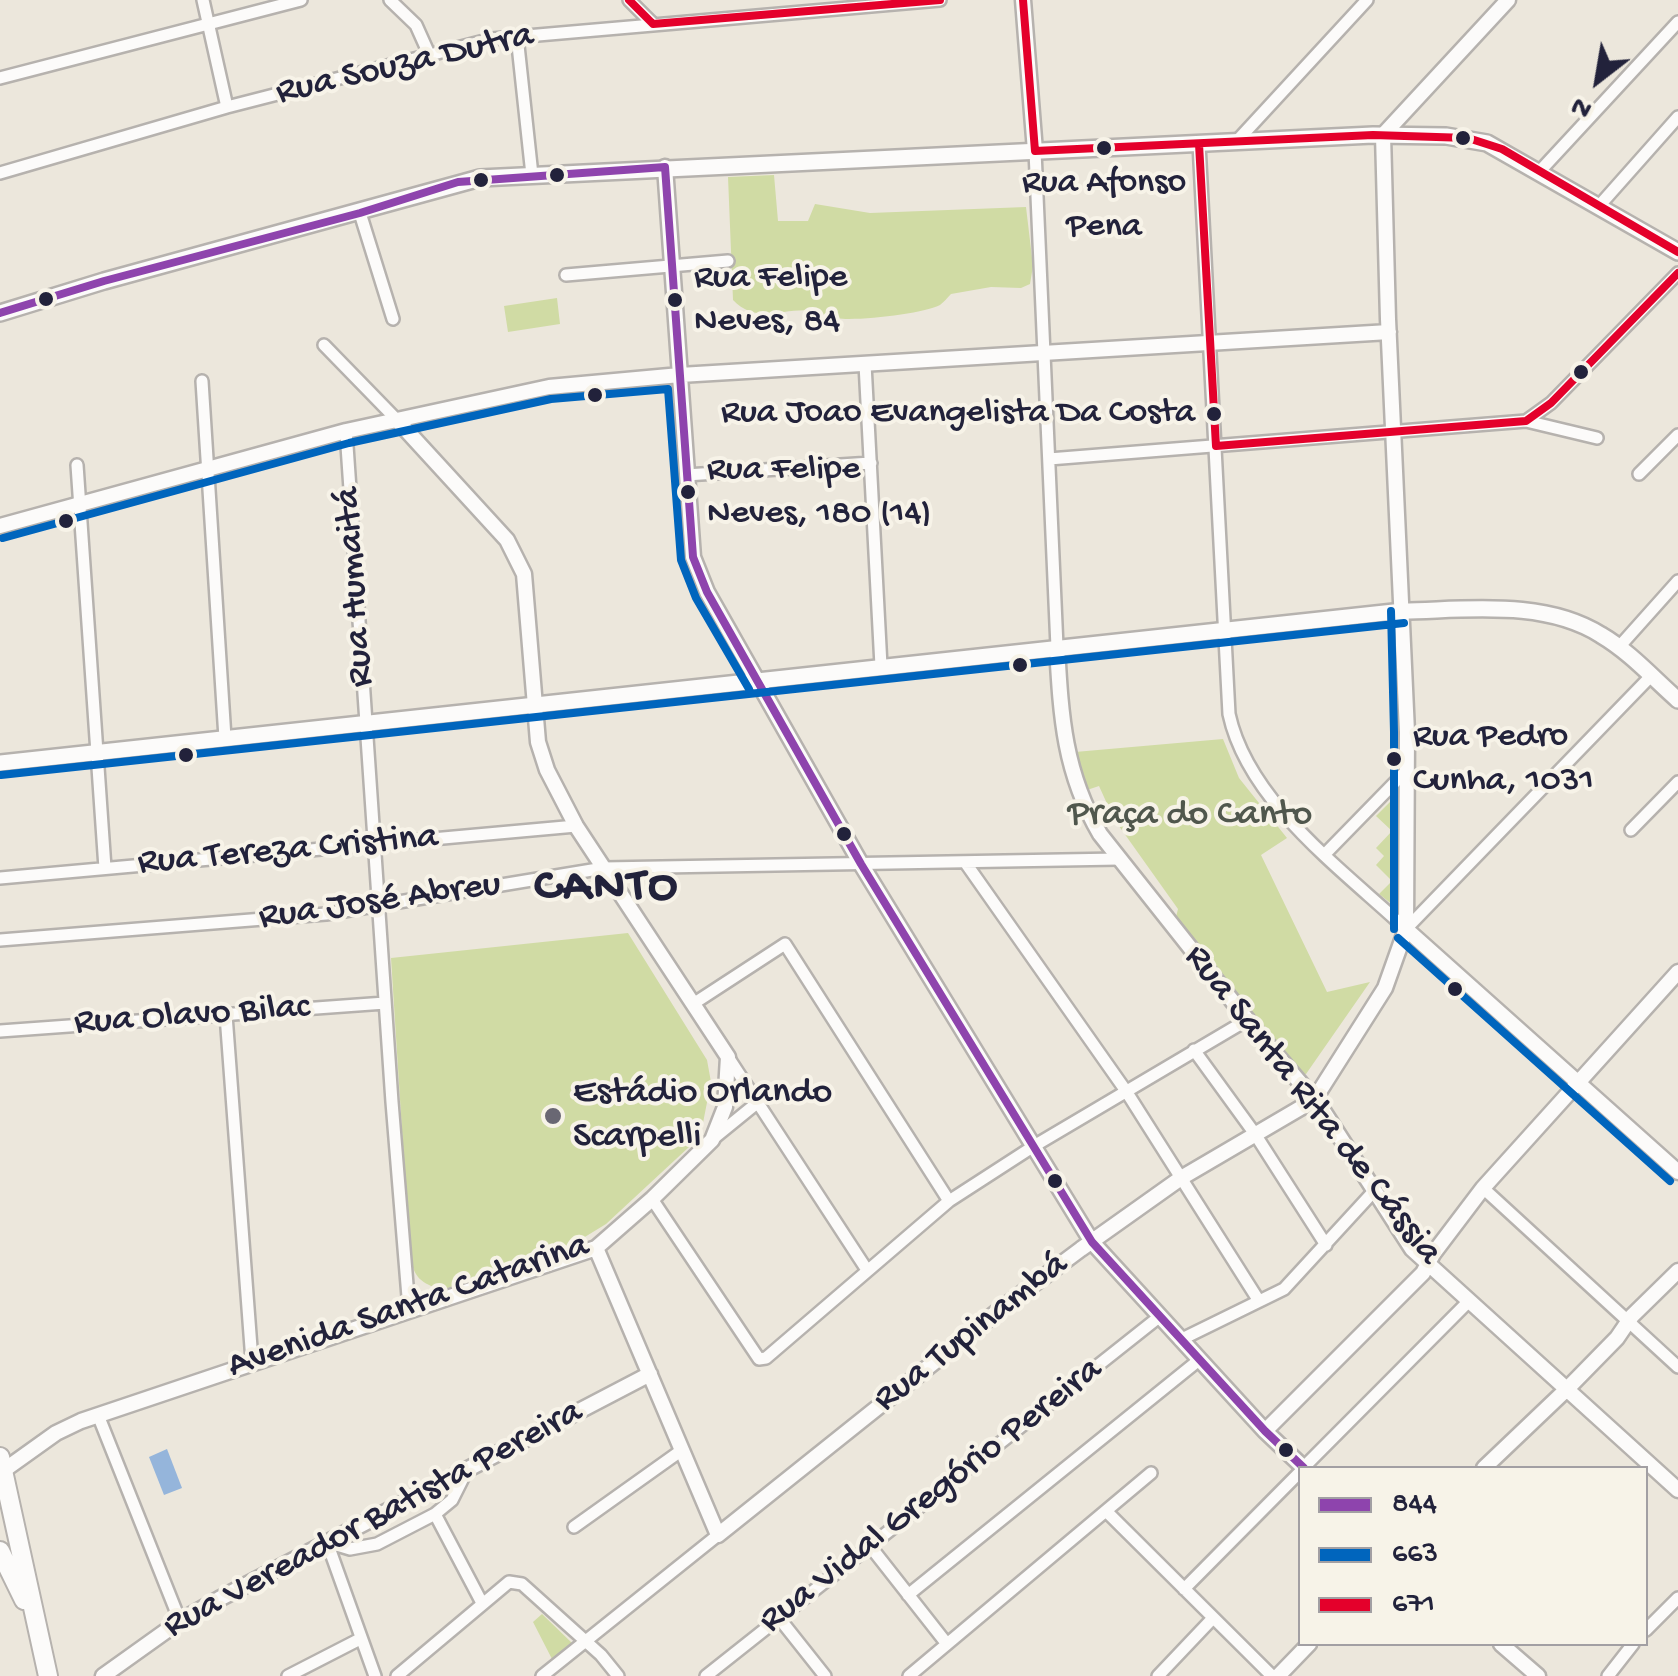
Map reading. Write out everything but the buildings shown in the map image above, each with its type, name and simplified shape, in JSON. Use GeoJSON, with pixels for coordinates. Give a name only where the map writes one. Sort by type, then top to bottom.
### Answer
{"type":"FeatureCollection","features":[{"type":"Feature","properties":{"kind":"main road"},"geometry":{"type":"LineString","coordinates":[[0,313],[458,182],[532,174],[1383,135],[1487,142],[1678,252]]}},
{"type":"Feature","properties":{"kind":"main road"},"geometry":{"type":"LineString","coordinates":[[0,763],[1403,611],[1490,609],[1554,616],[1587,626],[1619,647],[1678,700]]}},
{"type":"Feature","properties":{"kind":"main road"},"geometry":{"type":"LineString","coordinates":[[1,1467],[48,1676]]}},
{"type":"Feature","properties":{"kind":"main road"},"geometry":{"type":"LineString","coordinates":[[0,1551],[38,1632]]}},
{"type":"Feature","properties":{"kind":"street"},"geometry":{"type":"LineString","coordinates":[[203,0],[228,107]]}},
{"type":"Feature","properties":{"kind":"street"},"geometry":{"type":"LineString","coordinates":[[0,78],[301,0]]}},
{"type":"Feature","properties":{"kind":"street"},"geometry":{"type":"LineString","coordinates":[[390,0],[416,25],[429,54]]}},
{"type":"Feature","properties":{"kind":"street"},"geometry":{"type":"LineString","coordinates":[[629,0],[653,24]]}},
{"type":"Feature","properties":{"kind":"street","name":"Rua Souza Dutra"},"geometry":{"type":"LineString","coordinates":[[0,173],[228,107],[429,54],[517,36],[940,0]]}},
{"type":"Feature","properties":{"kind":"street"},"geometry":{"type":"LineString","coordinates":[[1023,0],[1035,151]]}},
{"type":"Feature","properties":{"kind":"street"},"geometry":{"type":"LineString","coordinates":[[1236,142],[1367,0]]}},
{"type":"Feature","properties":{"kind":"street"},"geometry":{"type":"LineString","coordinates":[[1406,929],[1403,611],[1388,332],[1383,135],[1508,0]]}},
{"type":"Feature","properties":{"kind":"street"},"geometry":{"type":"LineString","coordinates":[[1540,172],[1678,22]]}},
{"type":"Feature","properties":{"kind":"street"},"geometry":{"type":"LineString","coordinates":[[517,36],[532,174]]}},
{"type":"Feature","properties":{"kind":"street"},"geometry":{"type":"LineString","coordinates":[[1599,206],[1678,117]]}},
{"type":"Feature","properties":{"kind":"street"},"geometry":{"type":"LineString","coordinates":[[1199,144],[1229,714],[1245,762],[1277,806],[1406,929],[1678,1172]]}},
{"type":"Feature","properties":{"kind":"street","name":"Rua Santa Rita de Cássia"},"geometry":{"type":"LineString","coordinates":[[1035,151],[1062,714],[1071,772],[1090,816],[1119,859],[1314,1100],[1404,1239],[1678,1490]]}},
{"type":"Feature","properties":{"kind":"street"},"geometry":{"type":"LineString","coordinates":[[665,168],[686,475],[698,574],[862,864],[1092,1242],[1300,1466]]}},
{"type":"Feature","properties":{"kind":"street"},"geometry":{"type":"LineString","coordinates":[[360,213],[393,319]]}},
{"type":"Feature","properties":{"kind":"street"},"geometry":{"type":"LineString","coordinates":[[566,275],[728,261]]}},
{"type":"Feature","properties":{"kind":"street"},"geometry":{"type":"LineString","coordinates":[[1526,421],[1552,403],[1678,273]]}},
{"type":"Feature","properties":{"kind":"street"},"geometry":{"type":"LineString","coordinates":[[0,526],[346,431],[549,387],[680,375],[1388,332]]}},
{"type":"Feature","properties":{"kind":"street"},"geometry":{"type":"LineString","coordinates":[[324,345],[518,556],[524,574],[542,758],[576,826],[867,1270]]}},
{"type":"Feature","properties":{"kind":"street"},"geometry":{"type":"LineString","coordinates":[[865,364],[882,666]]}},
{"type":"Feature","properties":{"kind":"street"},"geometry":{"type":"LineString","coordinates":[[202,381],[225,738]]}},
{"type":"Feature","properties":{"kind":"street"},"geometry":{"type":"LineString","coordinates":[[1049,459],[1526,421],[1597,438]]}},
{"type":"Feature","properties":{"kind":"street","name":"Rua Humaitá"},"geometry":{"type":"LineString","coordinates":[[346,431],[409,1309]]}},
{"type":"Feature","properties":{"kind":"street"},"geometry":{"type":"LineString","coordinates":[[1640,474],[1678,435]]}},
{"type":"Feature","properties":{"kind":"street"},"geometry":{"type":"LineString","coordinates":[[686,475],[870,463]]}},
{"type":"Feature","properties":{"kind":"street"},"geometry":{"type":"LineString","coordinates":[[76,465],[105,868]]}},
{"type":"Feature","properties":{"kind":"street"},"geometry":{"type":"LineString","coordinates":[[1619,647],[1678,581]]}},
{"type":"Feature","properties":{"kind":"street"},"geometry":{"type":"LineString","coordinates":[[1406,929],[1651,676]]}},
{"type":"Feature","properties":{"kind":"street"},"geometry":{"type":"LineString","coordinates":[[1326,853],[1407,770]]}},
{"type":"Feature","properties":{"kind":"street"},"geometry":{"type":"LineString","coordinates":[[1630,830],[1678,782]]}},
{"type":"Feature","properties":{"kind":"street","name":"Rua Tereza Cristina"},"geometry":{"type":"LineString","coordinates":[[0,878],[576,826]]}},
{"type":"Feature","properties":{"kind":"street","name":"Rua José Abreu"},"geometry":{"type":"LineString","coordinates":[[0,940],[240,923],[378,906],[604,868],[1119,859]]}},
{"type":"Feature","properties":{"kind":"street"},"geometry":{"type":"LineString","coordinates":[[965,862],[1126,1091],[1260,1301]]}},
{"type":"Feature","properties":{"kind":"street","name":"Rua Tupinambá"},"geometry":{"type":"LineString","coordinates":[[542,1676],[1002,1308],[1182,1178],[1314,1100],[1373,1011],[1406,929]]}},
{"type":"Feature","properties":{"kind":"street"},"geometry":{"type":"LineString","coordinates":[[692,1004],[785,944],[949,1200]]}},
{"type":"Feature","properties":{"kind":"street"},"geometry":{"type":"LineString","coordinates":[[1265,1432],[1423,1274],[1484,1188],[1678,972]]}},
{"type":"Feature","properties":{"kind":"street","name":"Rua Olavo Bilac"},"geometry":{"type":"LineString","coordinates":[[0,1031],[385,1003]]}},
{"type":"Feature","properties":{"kind":"street"},"geometry":{"type":"LineString","coordinates":[[226,1014],[252,1361]]}},
{"type":"Feature","properties":{"kind":"street"},"geometry":{"type":"LineString","coordinates":[[652,1199],[760,1360],[949,1200],[1247,1020]]}},
{"type":"Feature","properties":{"kind":"street"},"geometry":{"type":"LineString","coordinates":[[1194,1050],[1255,1134],[1326,1245]]}},
{"type":"Feature","properties":{"kind":"street","name":"Avenida Santa Catarina"},"geometry":{"type":"LineString","coordinates":[[1,1467],[56,1433],[98,1415],[596,1248],[712,1140],[726,1107],[728,1057]]}},
{"type":"Feature","properties":{"kind":"street"},"geometry":{"type":"LineString","coordinates":[[712,1140],[757,1102]]}},
{"type":"Feature","properties":{"kind":"street"},"geometry":{"type":"LineString","coordinates":[[1484,1188],[1678,1367]]}},
{"type":"Feature","properties":{"kind":"street"},"geometry":{"type":"LineString","coordinates":[[1180,1340],[1284,1288],[1375,1190]]}},
{"type":"Feature","properties":{"kind":"street"},"geometry":{"type":"LineString","coordinates":[[596,1248],[718,1535]]}},
{"type":"Feature","properties":{"kind":"street"},"geometry":{"type":"LineString","coordinates":[[1486,1466],[1568,1388],[1678,1271]]}},
{"type":"Feature","properties":{"kind":"street"},"geometry":{"type":"LineString","coordinates":[[1306,1466],[1469,1301]]}},
{"type":"Feature","properties":{"kind":"street","name":"Rua Vidal Gregório Pereira"},"geometry":{"type":"LineString","coordinates":[[706,1676],[1159,1317]]}},
{"type":"Feature","properties":{"kind":"street"},"geometry":{"type":"LineString","coordinates":[[908,1595],[1198,1360]]}},
{"type":"Feature","properties":{"kind":"street","name":"Rua Vereador Batista Pereira"},"geometry":{"type":"LineString","coordinates":[[103,1676],[180,1622],[650,1374]]}},
{"type":"Feature","properties":{"kind":"street"},"geometry":{"type":"LineString","coordinates":[[98,1415],[180,1622]]}},
{"type":"Feature","properties":{"kind":"street"},"geometry":{"type":"LineString","coordinates":[[574,1527],[682,1450]]}},
{"type":"Feature","properties":{"kind":"street"},"geometry":{"type":"LineString","coordinates":[[327,1542],[350,1548],[370,1546],[435,1514],[452,1500],[468,1468]]}},
{"type":"Feature","properties":{"kind":"street"},"geometry":{"type":"LineString","coordinates":[[909,1676],[1152,1474]]}},
{"type":"Feature","properties":{"kind":"street"},"geometry":{"type":"LineString","coordinates":[[1184,1589],[1298,1474]]}},
{"type":"Feature","properties":{"kind":"street"},"geometry":{"type":"LineString","coordinates":[[1106,1511],[1275,1676],[1307,1646]]}},
{"type":"Feature","properties":{"kind":"street"},"geometry":{"type":"LineString","coordinates":[[435,1514],[482,1603]]}},
{"type":"Feature","properties":{"kind":"street"},"geometry":{"type":"LineString","coordinates":[[327,1542],[375,1676]]}},
{"type":"Feature","properties":{"kind":"street"},"geometry":{"type":"LineString","coordinates":[[870,1546],[947,1644]]}},
{"type":"Feature","properties":{"kind":"street"},"geometry":{"type":"LineString","coordinates":[[397,1676],[509,1582],[522,1584],[585,1640],[618,1676]]}},
{"type":"Feature","properties":{"kind":"street"},"geometry":{"type":"LineString","coordinates":[[1648,1628],[1678,1598]]}},
{"type":"Feature","properties":{"kind":"street"},"geometry":{"type":"LineString","coordinates":[[779,1618],[825,1676]]}},
{"type":"Feature","properties":{"kind":"street"},"geometry":{"type":"LineString","coordinates":[[1158,1676],[1213,1618]]}},
{"type":"Feature","properties":{"kind":"street"},"geometry":{"type":"LineString","coordinates":[[288,1676],[360,1640]]}},
{"type":"Feature","properties":{"kind":"street"},"geometry":{"type":"LineString","coordinates":[[1502,1646],[1529,1673]]}},
{"type":"Feature","properties":{"kind":"street"},"geometry":{"type":"LineString","coordinates":[[1608,1676],[1631,1646]]}},
{"type":"Feature","properties":{"kind":"green space"},"geometry":{"type":"Polygon","coordinates":[[[774,175],[778,221],[808,221],[815,204],[870,213],[1026,207],[1033,266],[1030,284],[951,294],[940,305],[885,317],[838,319],[815,311],[762,314],[742,308],[733,300],[728,177],[774,175]]]}},
{"type":"Feature","properties":{"kind":"green space"},"geometry":{"type":"Polygon","coordinates":[[[557,298],[560,324],[508,332],[504,306],[557,298]]]}},
{"type":"Feature","properties":{"kind":"green space","name":"Praça do Canto"},"geometry":{"type":"Polygon","coordinates":[[[1223,739],[1239,778],[1287,838],[1261,855],[1327,992],[1370,982],[1306,1074],[1301,1075],[1176,917],[1178,909],[1114,819],[1099,786],[1084,791],[1075,752],[1223,739]]]}},
{"type":"Feature","properties":{"kind":"green space"},"geometry":{"type":"Polygon","coordinates":[[[1397,795],[1393,905],[1379,894],[1392,881],[1376,865],[1384,856],[1376,848],[1392,831],[1376,816],[1397,795]]]}},
{"type":"Feature","properties":{"kind":"green space","name":"Estádio Orlando Scarpelli"},"geometry":{"type":"Polygon","coordinates":[[[628,933],[707,1060],[711,1082],[702,1128],[689,1147],[606,1224],[575,1243],[442,1290],[424,1282],[416,1275],[410,1256],[391,958],[628,933]]]}},
{"type":"Feature","properties":{"kind":"green space"},"geometry":{"type":"Polygon","coordinates":[[[542,1614],[572,1643],[552,1659],[533,1622],[542,1614]]]}},
{"type":"Feature","properties":{"kind":"water"},"geometry":{"type":"Polygon","coordinates":[[[167,1449],[182,1488],[164,1495],[149,1457],[167,1449]]]}},
{"type":"Feature","properties":{"kind":"transit line","name":"671"},"geometry":{"type":"LineString","coordinates":[[629,0],[653,24],[940,0]]}},
{"type":"Feature","properties":{"kind":"transit line","name":"671"},"geometry":{"type":"LineString","coordinates":[[1023,0],[1035,151],[1373,135],[1468,138],[1502,149],[1678,252]]}},
{"type":"Feature","properties":{"kind":"transit line","name":"671"},"geometry":{"type":"LineString","coordinates":[[1199,144],[1216,446],[1526,421],[1551,403],[1678,273]]}},
{"type":"Feature","properties":{"kind":"transit line","name":"844"},"geometry":{"type":"LineString","coordinates":[[665,167],[693,557],[707,592],[861,864],[1092,1242],[1302,1466]]}},
{"type":"Feature","properties":{"kind":"transit line","name":"844"},"geometry":{"type":"LineString","coordinates":[[0,313],[458,182],[665,167]]}},
{"type":"Feature","properties":{"kind":"transit line","name":"663"},"geometry":{"type":"LineString","coordinates":[[3,538],[349,443],[551,399],[668,389],[681,560],[696,598],[749,689]]}},
{"type":"Feature","properties":{"kind":"transit line","name":"663"},"geometry":{"type":"LineString","coordinates":[[1391,611],[1394,929]]}},
{"type":"Feature","properties":{"kind":"transit line","name":"663"},"geometry":{"type":"LineString","coordinates":[[1,775],[1404,623]]}},
{"type":"Feature","properties":{"kind":"transit line","name":"663"},"geometry":{"type":"LineString","coordinates":[[1398,938],[1670,1181]]}},
{"type":"Feature","properties":{"kind":"place","name":"Rua Afonso Pena"},"geometry":{"type":"Point","coordinates":[1104,148]}},
{"type":"Feature","properties":{"kind":"place","name":"Rua Felipe Neves, 84"},"geometry":{"type":"Point","coordinates":[675,300]}},
{"type":"Feature","properties":{"kind":"place","name":"Rua Joao Evangelista Da Costa"},"geometry":{"type":"Point","coordinates":[1214,414]}},
{"type":"Feature","properties":{"kind":"place","name":"Rua Felipe Neves, 180 (14)"},"geometry":{"type":"Point","coordinates":[688,492]}},
{"type":"Feature","properties":{"kind":"place","name":"Rua Pedro Cunha, 1031"},"geometry":{"type":"Point","coordinates":[1394,759]}},
{"type":"Feature","properties":{"kind":"place","name":"Estádio Orlando Scarpelli"},"geometry":{"type":"Point","coordinates":[553,1116]}},
{"type":"Feature","properties":{"kind":"district","name":"CANTO"},"geometry":{"type":"Point","coordinates":[607,890]}}]}
